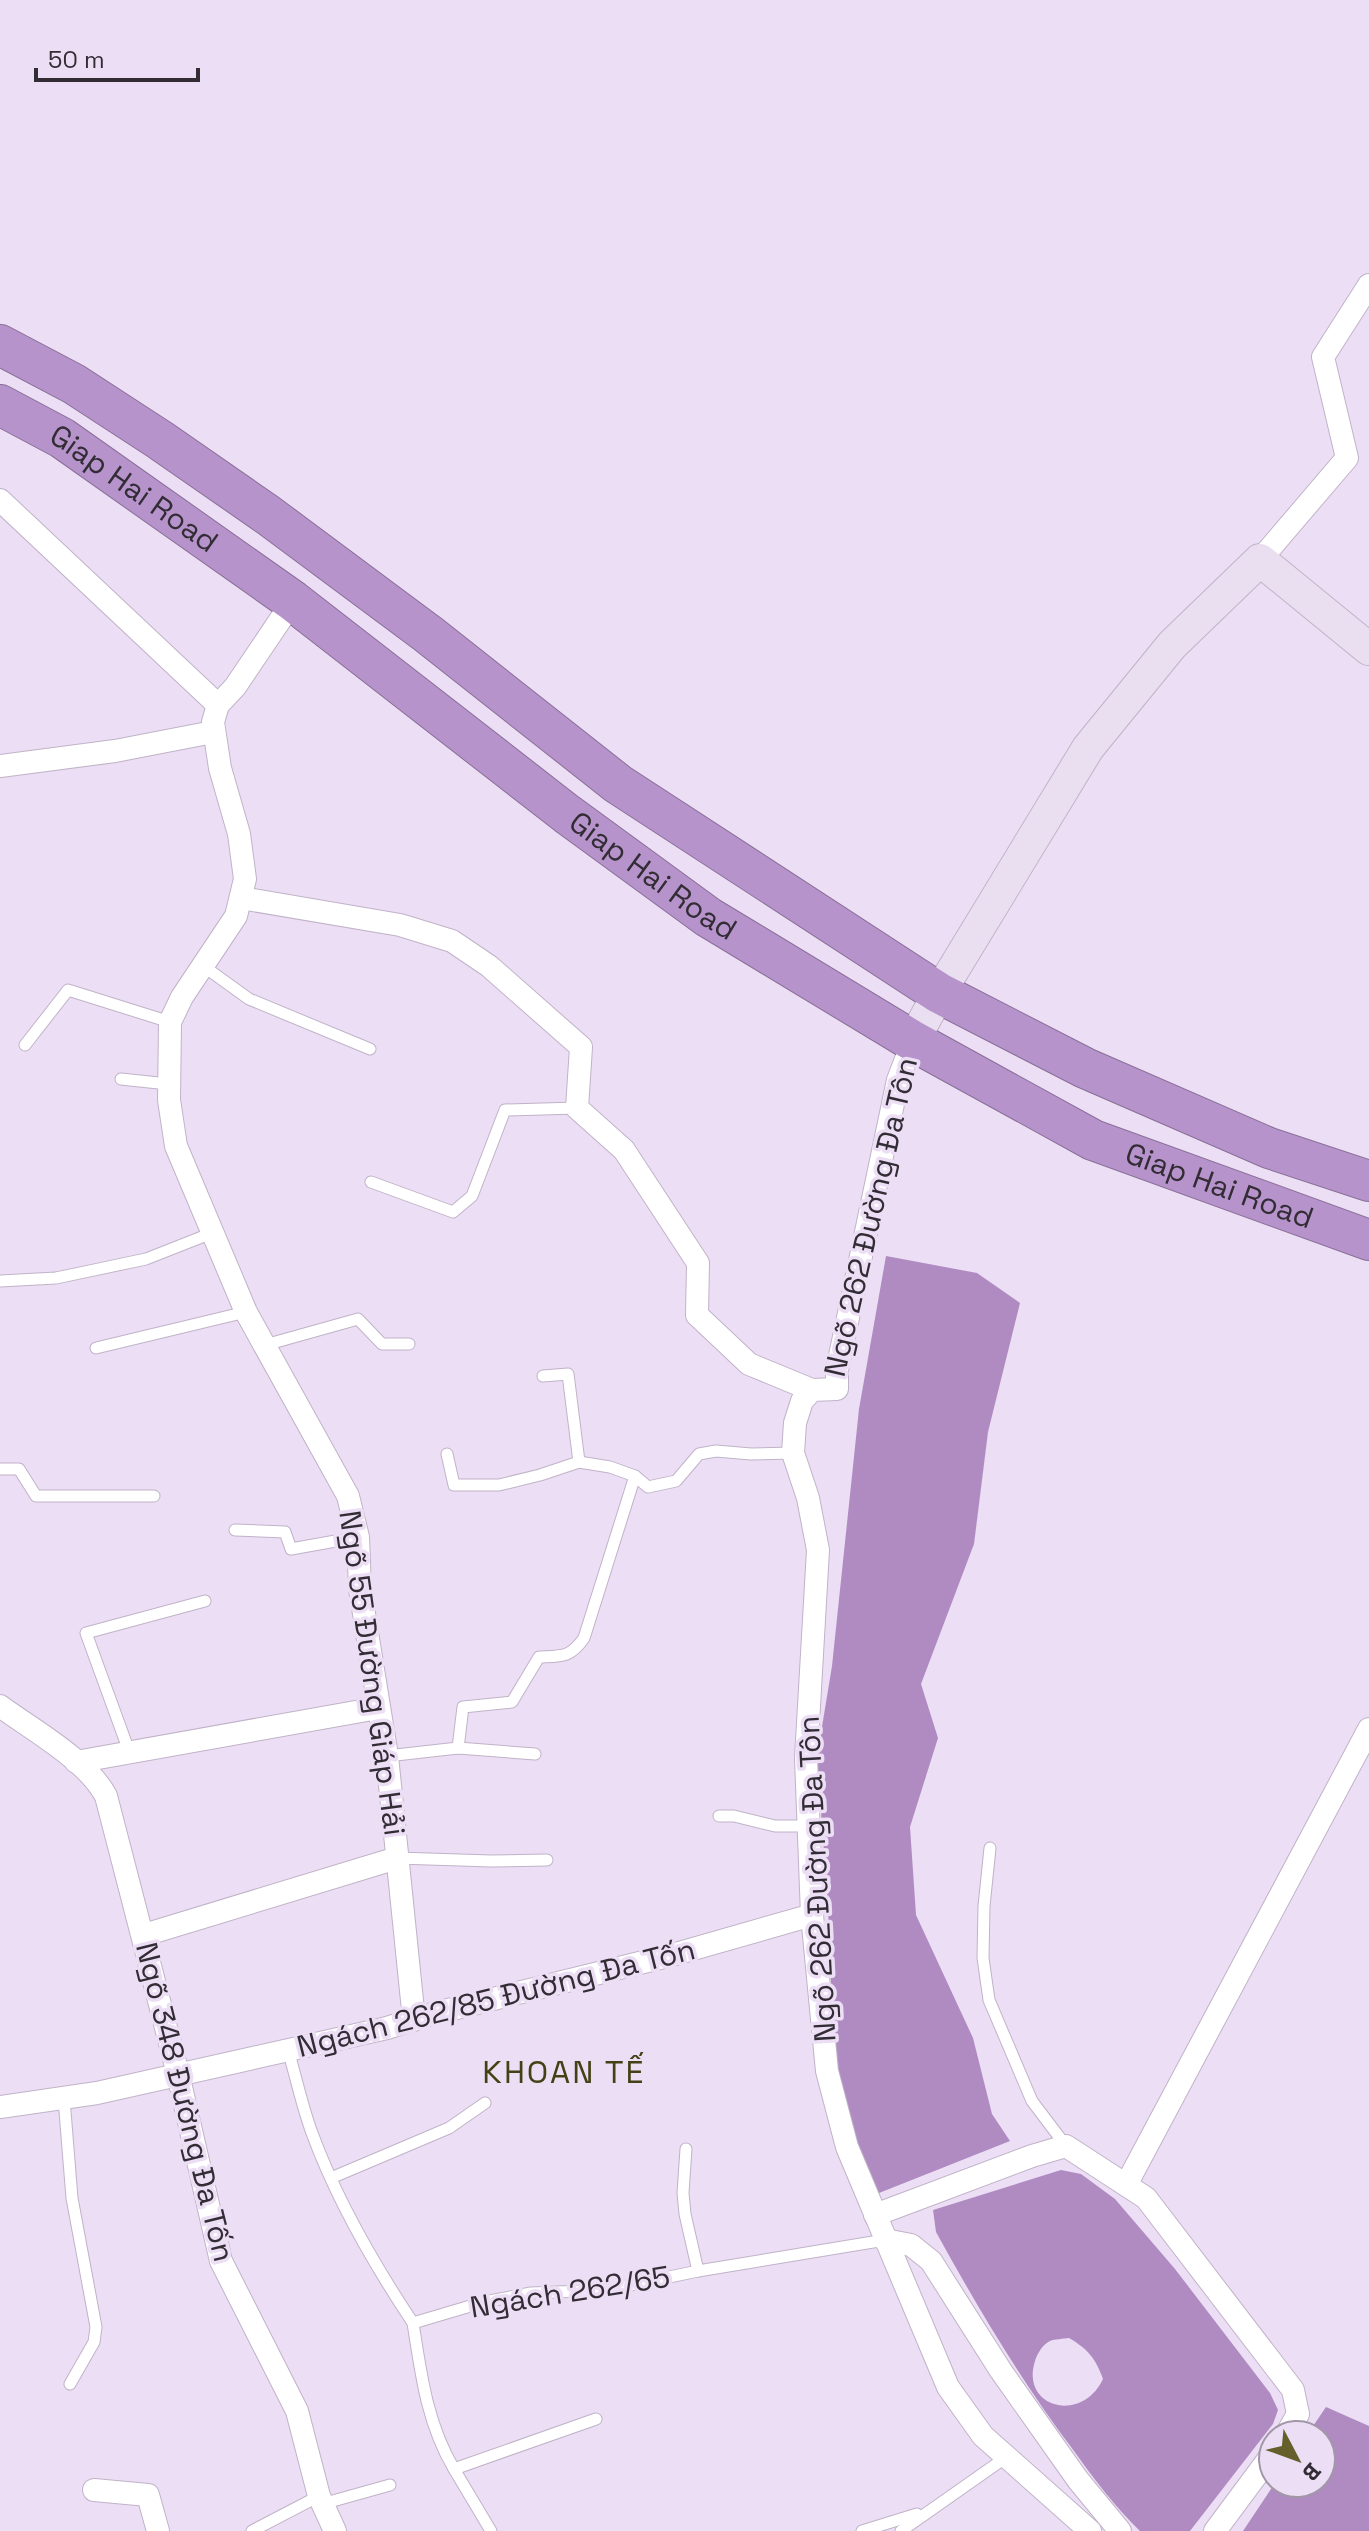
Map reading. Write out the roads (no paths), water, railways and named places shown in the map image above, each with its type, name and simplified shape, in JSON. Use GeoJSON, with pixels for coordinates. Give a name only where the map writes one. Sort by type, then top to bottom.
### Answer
{"type":"FeatureCollection","features":[{"type":"Feature","properties":{"kind":"highway","name":"Giap Hai Road"},"geometry":{"type":"LineString","coordinates":[[0,345],[74,384],[197,466],[428,634],[618,784],[939,993],[1085,1068],[1269,1148],[1369,1181]]}},
{"type":"Feature","properties":{"kind":"highway","name":"Giap Hai Road"},"geometry":{"type":"LineString","coordinates":[[0,405],[62,438],[293,601],[567,814],[708,917],[913,1041],[1093,1140],[1369,1240]]}},
{"type":"Feature","properties":{"kind":"highway"},"geometry":{"type":"LineString","coordinates":[[169,513],[197,466]]}},
{"type":"Feature","properties":{"kind":"highway"},"geometry":{"type":"LineString","coordinates":[[395,679],[428,634]]}},
{"type":"Feature","properties":{"kind":"street"},"geometry":{"type":"LineString","coordinates":[[913,1041],[1088,748],[1172,645],[1260,560],[1347,458],[1323,357],[1369,285]]}},
{"type":"Feature","properties":{"kind":"street"},"geometry":{"type":"LineString","coordinates":[[0,500],[218,705]]}},
{"type":"Feature","properties":{"kind":"street"},"geometry":{"type":"LineString","coordinates":[[1260,560],[1369,649]]}},
{"type":"Feature","properties":{"kind":"street","name":"Ngõ 55 Đường Giáp Hải"},"geometry":{"type":"LineString","coordinates":[[293,601],[235,687],[218,705],[213,732],[228,805],[239,834],[245,879],[236,916],[202,965],[170,1022],[168,1084],[176,1146],[246,1312],[348,1496],[358,1537],[360,1589],[387,1756],[414,2020]]}},
{"type":"Feature","properties":{"kind":"street"},"geometry":{"type":"LineString","coordinates":[[0,766],[115,751],[213,732]]}},
{"type":"Feature","properties":{"kind":"street"},"geometry":{"type":"LineString","coordinates":[[241,898],[400,925],[452,941],[489,966],[581,1047],[577,1108],[624,1150],[698,1263],[697,1315],[749,1364],[812,1390]]}},
{"type":"Feature","properties":{"kind":"street","name":"Ngõ 262 Đường Đa Tôn"},"geometry":{"type":"LineString","coordinates":[[913,1041],[898,1080],[837,1370],[837,1389],[812,1390],[802,1401],[795,1423],[793,1453],[808,1498],[818,1550],[806,1758],[812,1915],[827,2071],[847,2147],[948,2387],[983,2436],[1090,2531]]}},
{"type":"Feature","properties":{"kind":"street","name":"Ngõ 348 Đường Đa Tốn"},"geometry":{"type":"LineString","coordinates":[[0,1706],[76,1762],[99,1783],[106,1796],[144,1935],[221,2261],[297,2411],[320,2500],[335,2531]]}},
{"type":"Feature","properties":{"kind":"street"},"geometry":{"type":"LineString","coordinates":[[76,1762],[378,1708]]}},
{"type":"Feature","properties":{"kind":"street"},"geometry":{"type":"LineString","coordinates":[[1126,2185],[1369,1729]]}},
{"type":"Feature","properties":{"kind":"street"},"geometry":{"type":"LineString","coordinates":[[144,1935],[397,1858]]}},
{"type":"Feature","properties":{"kind":"street","name":"Ngách 262/85 Đường Đa Tốn"},"geometry":{"type":"LineString","coordinates":[[0,2107],[64,2099],[387,2028],[672,1955],[812,1915]]}},
{"type":"Feature","properties":{"kind":"street"},"geometry":{"type":"LineString","coordinates":[[875,2215],[1066,2146],[1146,2198],[1293,2390],[1298,2414],[1295,2419]]}},
{"type":"Feature","properties":{"kind":"street"},"geometry":{"type":"LineString","coordinates":[[885,2240],[911,2245],[931,2261],[1001,2371],[1078,2480],[1120,2531]]}},
{"type":"Feature","properties":{"kind":"street"},"geometry":{"type":"LineString","coordinates":[[1215,2531],[1257,2475]]}},
{"type":"Feature","properties":{"kind":"street"},"geometry":{"type":"LineString","coordinates":[[94,2490],[148,2495],[158,2531]]}},
{"type":"Feature","properties":{"kind":"lane"},"geometry":{"type":"LineString","coordinates":[[202,965],[249,999],[370,1049]]}},
{"type":"Feature","properties":{"kind":"lane"},"geometry":{"type":"LineString","coordinates":[[25,1045],[68,990],[170,1022]]}},
{"type":"Feature","properties":{"kind":"lane"},"geometry":{"type":"LineString","coordinates":[[121,1079],[168,1084]]}},
{"type":"Feature","properties":{"kind":"lane"},"geometry":{"type":"LineString","coordinates":[[371,1182],[453,1212],[472,1196],[505,1110],[577,1108]]}},
{"type":"Feature","properties":{"kind":"lane"},"geometry":{"type":"LineString","coordinates":[[0,1281],[56,1278],[146,1259],[212,1233]]}},
{"type":"Feature","properties":{"kind":"lane"},"geometry":{"type":"LineString","coordinates":[[96,1348],[246,1312]]}},
{"type":"Feature","properties":{"kind":"lane"},"geometry":{"type":"LineString","coordinates":[[265,1345],[358,1319],[382,1344],[409,1344]]}},
{"type":"Feature","properties":{"kind":"lane"},"geometry":{"type":"LineString","coordinates":[[543,1376],[568,1374],[579,1462]]}},
{"type":"Feature","properties":{"kind":"lane"},"geometry":{"type":"LineString","coordinates":[[447,1454],[454,1485],[499,1485],[579,1462],[610,1467],[635,1476],[648,1487],[676,1481],[699,1454],[716,1451],[793,1453]]}},
{"type":"Feature","properties":{"kind":"lane"},"geometry":{"type":"LineString","coordinates":[[0,1469],[19,1469],[36,1496],[154,1496]]}},
{"type":"Feature","properties":{"kind":"lane"},"geometry":{"type":"LineString","coordinates":[[458,1748],[463,1707],[512,1702],[539,1657],[563,1656],[575,1650],[584,1638],[635,1476]]}},
{"type":"Feature","properties":{"kind":"lane"},"geometry":{"type":"LineString","coordinates":[[235,1530],[285,1532],[291,1549],[358,1537]]}},
{"type":"Feature","properties":{"kind":"lane"},"geometry":{"type":"LineString","coordinates":[[129,1751],[86,1633],[205,1601]]}},
{"type":"Feature","properties":{"kind":"lane"},"geometry":{"type":"LineString","coordinates":[[387,1756],[458,1748],[535,1754]]}},
{"type":"Feature","properties":{"kind":"lane"},"geometry":{"type":"LineString","coordinates":[[719,1816],[734,1816],[775,1826],[810,1826]]}},
{"type":"Feature","properties":{"kind":"lane"},"geometry":{"type":"LineString","coordinates":[[990,1848],[983,1958],[989,2000],[1032,2101],[1066,2146]]}},
{"type":"Feature","properties":{"kind":"lane"},"geometry":{"type":"LineString","coordinates":[[397,1858],[547,1860]]}},
{"type":"Feature","properties":{"kind":"lane"},"geometry":{"type":"LineString","coordinates":[[288,2050],[311,2131],[331,2178],[377,2270],[413,2323],[420,2373],[434,2430],[491,2531]]}},
{"type":"Feature","properties":{"kind":"lane"},"geometry":{"type":"LineString","coordinates":[[64,2099],[72,2198],[96,2327],[94,2342],[70,2384]]}},
{"type":"Feature","properties":{"kind":"lane"},"geometry":{"type":"LineString","coordinates":[[331,2178],[449,2128],[485,2103]]}},
{"type":"Feature","properties":{"kind":"lane"},"geometry":{"type":"LineString","coordinates":[[686,2149],[685,2214],[698,2271]]}},
{"type":"Feature","properties":{"kind":"lane","name":"Ngách 262/65"},"geometry":{"type":"LineString","coordinates":[[413,2323],[484,2302],[531,2293],[607,2290],[698,2271],[885,2240]]}},
{"type":"Feature","properties":{"kind":"lane"},"geometry":{"type":"LineString","coordinates":[[454,2469],[596,2419]]}},
{"type":"Feature","properties":{"kind":"lane"},"geometry":{"type":"LineString","coordinates":[[901,2531],[1005,2458]]}},
{"type":"Feature","properties":{"kind":"lane"},"geometry":{"type":"LineString","coordinates":[[252,2531],[320,2500],[390,2485]]}},
{"type":"Feature","properties":{"kind":"lane"},"geometry":{"type":"LineString","coordinates":[[862,2531],[925,2512]]}},
{"type":"Feature","properties":{"kind":"district","name":"KHOAN TẾ"},"geometry":{"type":"Point","coordinates":[564,2072]}}]}
